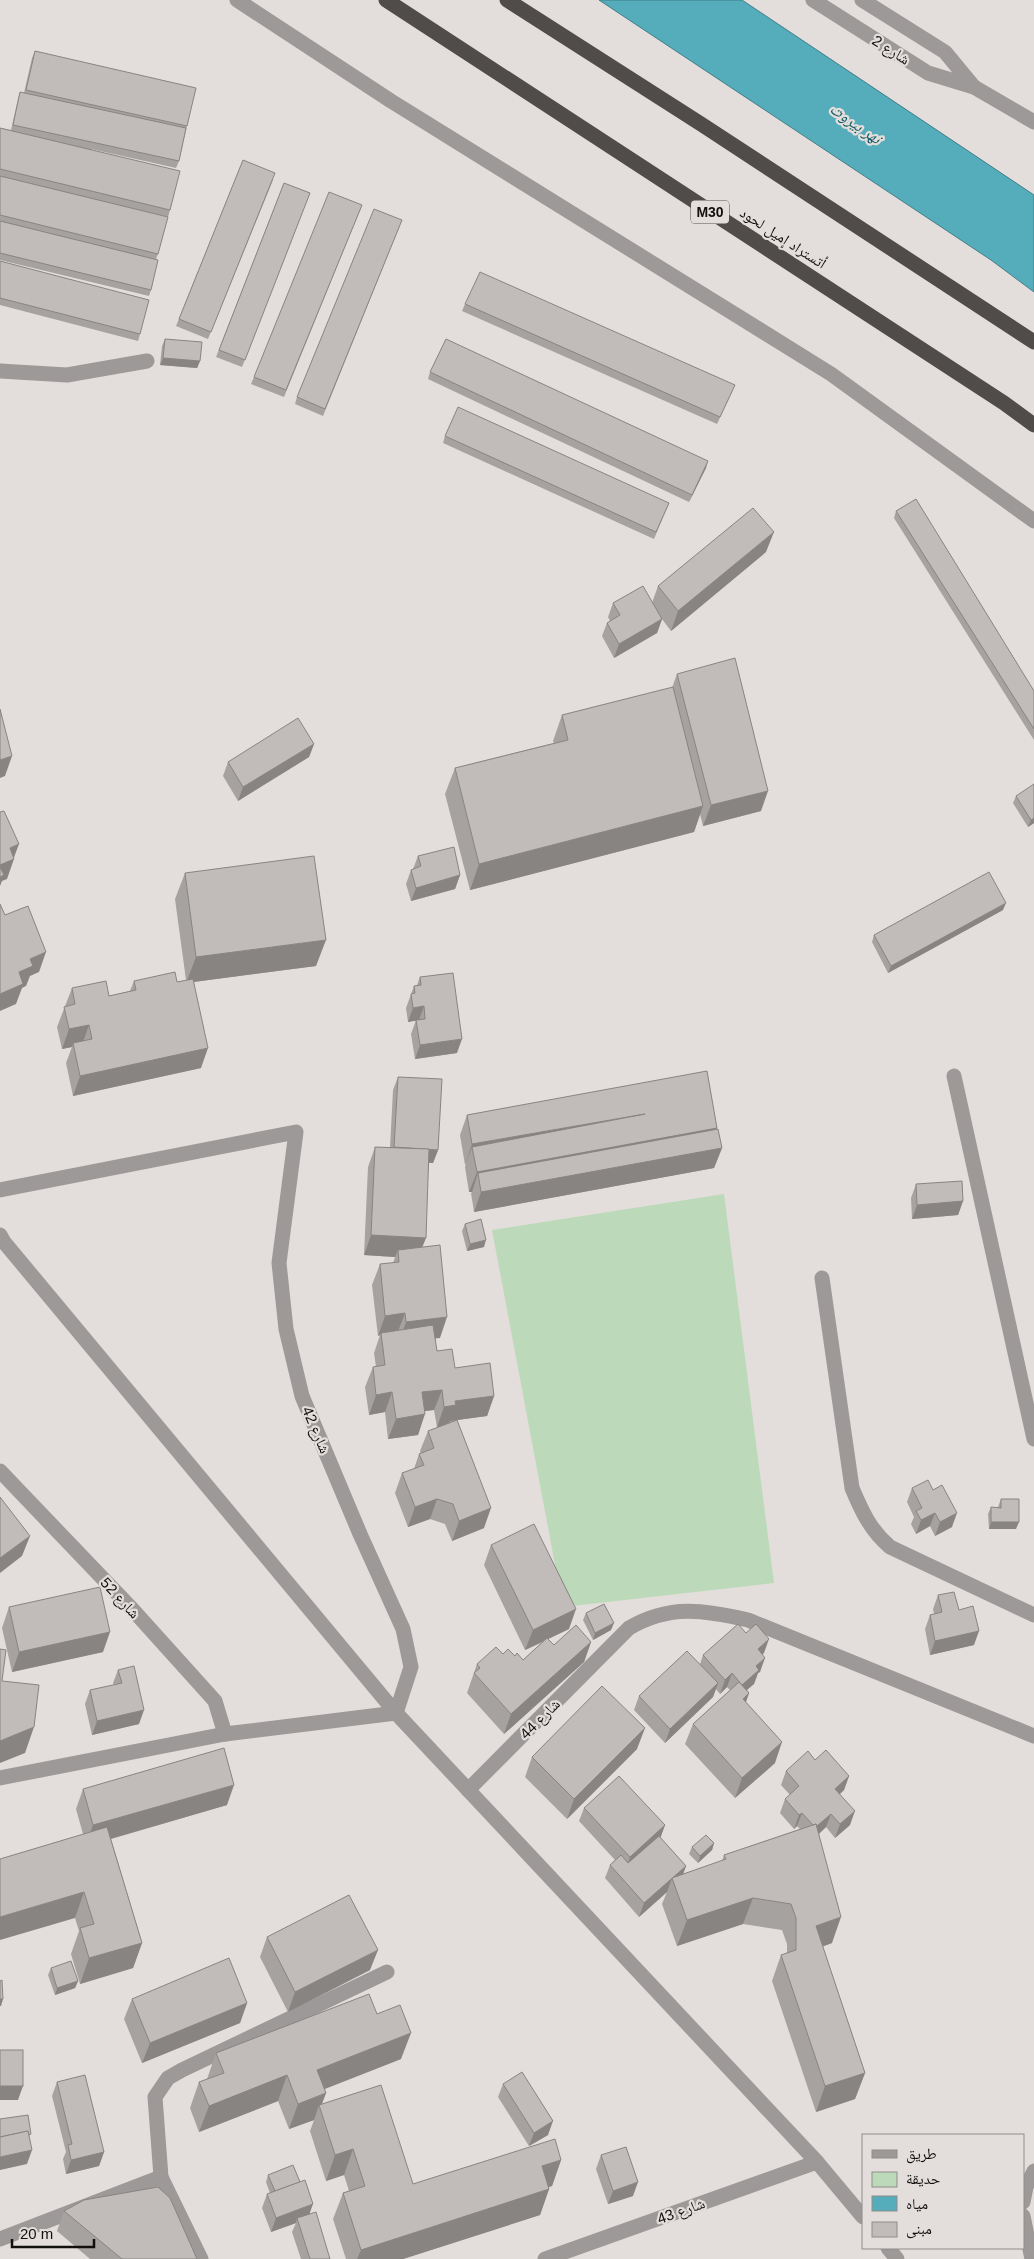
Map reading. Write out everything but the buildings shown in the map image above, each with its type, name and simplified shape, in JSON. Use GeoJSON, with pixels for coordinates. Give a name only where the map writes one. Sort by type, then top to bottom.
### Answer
{"type":"FeatureCollection","features":[{"type":"Feature","properties":{"kind":"highway","name":"أتستراد إميل لحود"},"geometry":{"type":"LineString","coordinates":[[386,0],[1004,403],[1034,426]]}},
{"type":"Feature","properties":{"kind":"highway"},"geometry":{"type":"LineString","coordinates":[[507,0],[701,124],[1034,342]]}},
{"type":"Feature","properties":{"kind":"street"},"geometry":{"type":"LineString","coordinates":[[237,0],[392,101],[831,374],[1034,521]]}},
{"type":"Feature","properties":{"kind":"street","name":"شارع 2"},"geometry":{"type":"LineString","coordinates":[[813,0],[928,73],[974,87],[1034,122]]}},
{"type":"Feature","properties":{"kind":"street","name":"شارع 2"},"geometry":{"type":"LineString","coordinates":[[862,0],[945,52],[974,87]]}},
{"type":"Feature","properties":{"kind":"street"},"geometry":{"type":"LineString","coordinates":[[0,371],[68,375],[147,361]]}},
{"type":"Feature","properties":{"kind":"street"},"geometry":{"type":"LineString","coordinates":[[954,1076],[1030,1405],[1034,1439]]}},
{"type":"Feature","properties":{"kind":"street","name":"شارع 42"},"geometry":{"type":"LineString","coordinates":[[0,1190],[296,1132],[279,1263],[286,1329],[302,1396],[360,1534],[403,1629],[411,1666],[396,1713]]}},
{"type":"Feature","properties":{"kind":"street"},"geometry":{"type":"LineString","coordinates":[[1,1240],[396,1713],[817,2162],[862,2217]]}},
{"type":"Feature","properties":{"kind":"street"},"geometry":{"type":"LineString","coordinates":[[822,1278],[852,1488],[862,1514],[876,1536],[890,1547],[1034,1615]]}},
{"type":"Feature","properties":{"kind":"street","name":"شارع 52"},"geometry":{"type":"LineString","coordinates":[[0,1471],[133,1610],[215,1701],[225,1734]]}},
{"type":"Feature","properties":{"kind":"street","name":"شارع 44"},"geometry":{"type":"LineString","coordinates":[[468,1790],[629,1628],[644,1619],[665,1612],[689,1610],[716,1613],[748,1620],[1034,1736]]}},
{"type":"Feature","properties":{"kind":"street"},"geometry":{"type":"LineString","coordinates":[[0,1778],[225,1734],[396,1713]]}},
{"type":"Feature","properties":{"kind":"street"},"geometry":{"type":"LineString","coordinates":[[201,2259],[161,2177],[155,2097],[168,2078],[387,1972]]}},
{"type":"Feature","properties":{"kind":"street","name":"شارع 43"},"geometry":{"type":"LineString","coordinates":[[545,2259],[817,2162]]}},
{"type":"Feature","properties":{"kind":"street"},"geometry":{"type":"LineString","coordinates":[[1024,2197],[1026,2187],[1034,2171]]}},
{"type":"Feature","properties":{"kind":"street"},"geometry":{"type":"LineString","coordinates":[[0,2239],[161,2177]]}},
{"type":"Feature","properties":{"kind":"street"},"geometry":{"type":"LineString","coordinates":[[1024,2221],[1032,2259]]}},
{"type":"Feature","properties":{"kind":"street"},"geometry":{"type":"LineString","coordinates":[[889,2249],[897,2259]]}},
{"type":"Feature","properties":{"kind":"green space"},"geometry":{"type":"Polygon","coordinates":[[[724,1194],[774,1583],[563,1607],[492,1230],[724,1194]]]}},
{"type":"Feature","properties":{"kind":"water","name":"نهر بيروت"},"geometry":{"type":"Polygon","coordinates":[[[599,0],[742,0],[1034,195],[1034,292],[991,260],[599,0]]]}}]}
